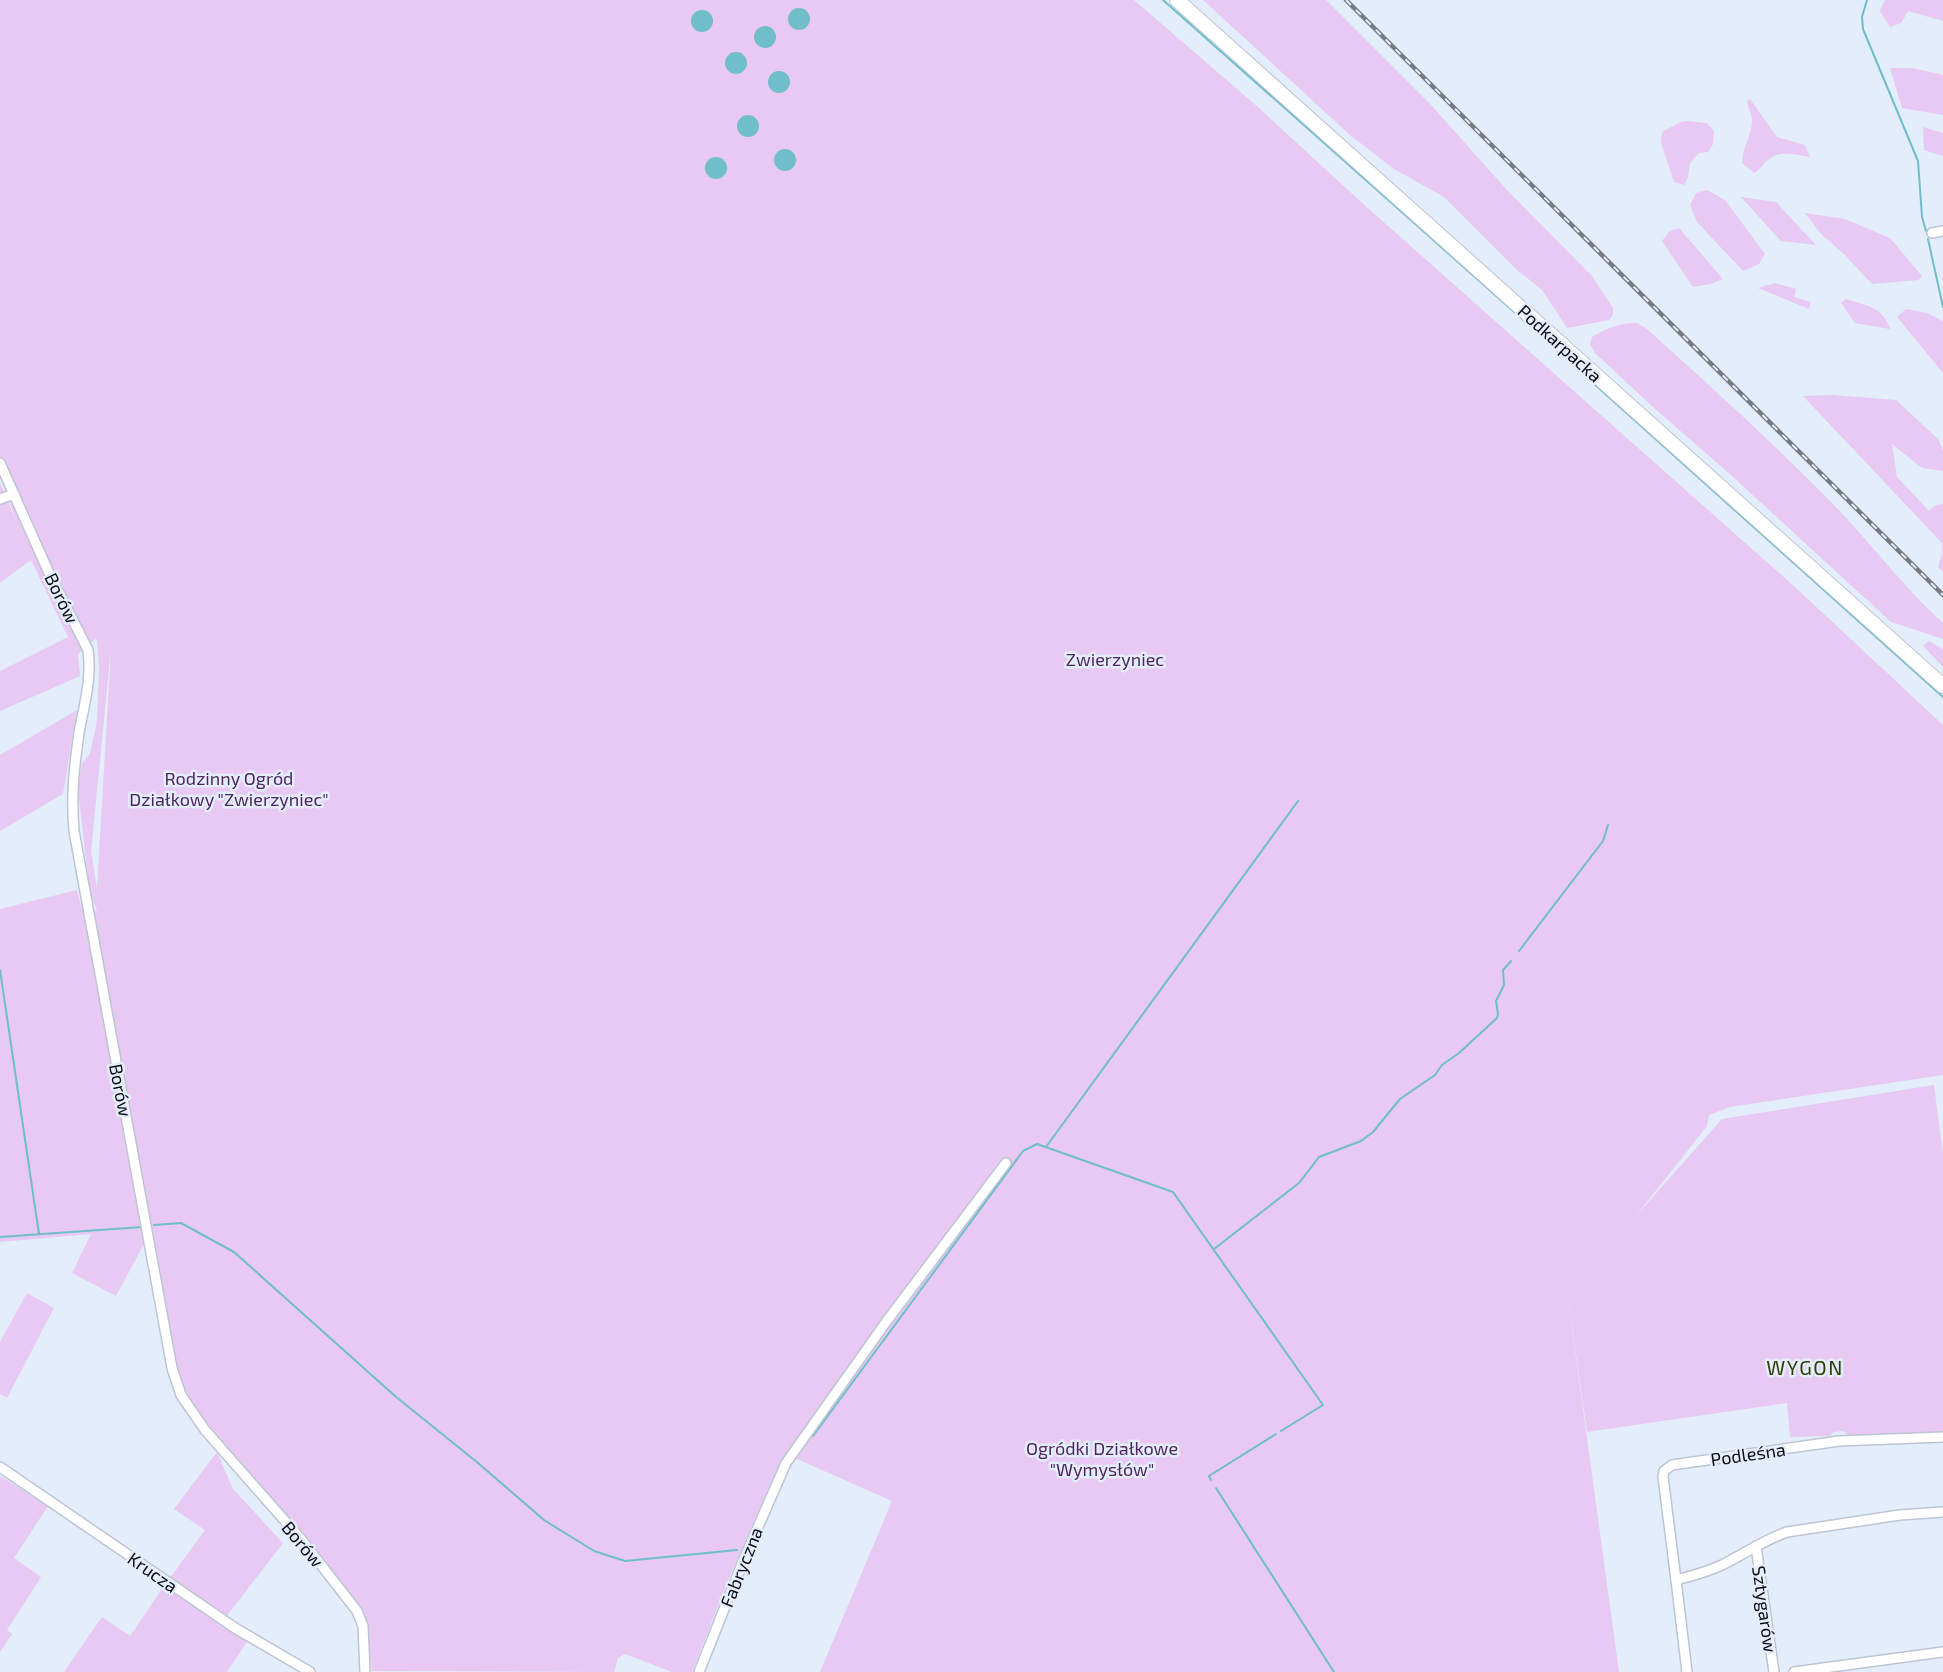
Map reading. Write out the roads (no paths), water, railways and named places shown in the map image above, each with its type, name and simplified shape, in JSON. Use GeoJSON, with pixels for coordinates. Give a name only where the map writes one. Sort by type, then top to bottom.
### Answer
{"type":"FeatureCollection","features":[{"type":"Feature","properties":{"kind":"main road","name":"Podkarpacka"},"geometry":{"type":"LineString","coordinates":[[1178,0],[1943,686]]}},
{"type":"Feature","properties":{"kind":"street"},"geometry":{"type":"LineString","coordinates":[[1932,233],[1943,231]]}},
{"type":"Feature","properties":{"kind":"street","name":"Borów"},"geometry":{"type":"LineString","coordinates":[[0,463],[49,573],[88,650],[90,664],[88,687],[71,790],[74,831],[172,1368],[181,1395],[205,1430],[300,1538],[357,1611],[363,1626],[365,1672]]}},
{"type":"Feature","properties":{"kind":"street"},"geometry":{"type":"LineString","coordinates":[[0,499],[14,494]]}},
{"type":"Feature","properties":{"kind":"street","name":"Fabryczna"},"geometry":{"type":"LineString","coordinates":[[699,1672],[744,1559],[786,1464],[886,1322],[1006,1162]]}},
{"type":"Feature","properties":{"kind":"street","name":"Podleśna"},"geometry":{"type":"LineString","coordinates":[[1687,1672],[1664,1472],[1672,1465],[1839,1441],[1943,1437]]}},
{"type":"Feature","properties":{"kind":"street","name":"Krucza"},"geometry":{"type":"LineString","coordinates":[[0,1467],[234,1628],[310,1672]]}},
{"type":"Feature","properties":{"kind":"street"},"geometry":{"type":"LineString","coordinates":[[1676,1580],[1715,1568],[1774,1536],[1800,1528],[1943,1512]]}},
{"type":"Feature","properties":{"kind":"street","name":"Sztygarów"},"geometry":{"type":"LineString","coordinates":[[1756,1546],[1774,1672]]}},
{"type":"Feature","properties":{"kind":"street"},"geometry":{"type":"LineString","coordinates":[[1794,1672],[1864,1668],[1943,1652]]}},
{"type":"Feature","properties":{"kind":"water"},"geometry":{"type":"Polygon","coordinates":[[[799,8],[807,11],[810,19],[807,27],[799,30],[791,27],[788,19],[791,11],[799,8]]]}},
{"type":"Feature","properties":{"kind":"water"},"geometry":{"type":"Polygon","coordinates":[[[702,10],[710,13],[713,21],[710,29],[702,32],[694,29],[691,21],[694,13],[702,10]]]}},
{"type":"Feature","properties":{"kind":"water"},"geometry":{"type":"Polygon","coordinates":[[[765,26],[773,29],[776,37],[773,45],[765,48],[757,45],[754,37],[757,29],[765,26]]]}},
{"type":"Feature","properties":{"kind":"water"},"geometry":{"type":"Polygon","coordinates":[[[736,52],[744,55],[747,63],[744,71],[736,74],[728,71],[725,63],[728,55],[736,52]]]}},
{"type":"Feature","properties":{"kind":"water"},"geometry":{"type":"Polygon","coordinates":[[[779,71],[787,74],[790,82],[787,90],[779,93],[771,90],[768,82],[771,74],[779,71]]]}},
{"type":"Feature","properties":{"kind":"water"},"geometry":{"type":"Polygon","coordinates":[[[748,115],[756,118],[759,126],[756,134],[748,137],[740,134],[737,126],[740,118],[748,115]]]}},
{"type":"Feature","properties":{"kind":"water"},"geometry":{"type":"Polygon","coordinates":[[[785,149],[793,152],[796,160],[793,168],[785,171],[777,168],[774,160],[777,152],[785,149]]]}},
{"type":"Feature","properties":{"kind":"water"},"geometry":{"type":"Polygon","coordinates":[[[716,157],[724,160],[727,168],[724,176],[716,179],[708,176],[705,168],[708,160],[716,157]]]}},
{"type":"Feature","properties":{"kind":"waterway"},"geometry":{"type":"LineString","coordinates":[[1163,0],[1556,349]]}},
{"type":"Feature","properties":{"kind":"waterway"},"geometry":{"type":"LineString","coordinates":[[1867,0],[1862,17],[1863,29],[1918,161],[1922,217],[1926,231]]}},
{"type":"Feature","properties":{"kind":"waterway"},"geometry":{"type":"LineString","coordinates":[[1928,239],[1943,307]]}},
{"type":"Feature","properties":{"kind":"waterway"},"geometry":{"type":"LineString","coordinates":[[1563,356],[1943,697]]}},
{"type":"Feature","properties":{"kind":"waterway"},"geometry":{"type":"LineString","coordinates":[[1046,1147],[1298,801]]}},
{"type":"Feature","properties":{"kind":"waterway"},"geometry":{"type":"LineString","coordinates":[[1519,951],[1603,841],[1608,825]]}},
{"type":"Feature","properties":{"kind":"waterway"},"geometry":{"type":"LineString","coordinates":[[1214,1249],[1299,1183],[1319,1157],[1361,1141],[1373,1132],[1400,1099],[1435,1075],[1442,1065],[1459,1053],[1497,1018],[1496,1001],[1504,985],[1503,970],[1511,961]]}},
{"type":"Feature","properties":{"kind":"waterway"},"geometry":{"type":"LineString","coordinates":[[0,970],[39,1234]]}},
{"type":"Feature","properties":{"kind":"waterway"},"geometry":{"type":"LineString","coordinates":[[813,1436],[1023,1151],[1037,1144],[1173,1192],[1323,1405],[1281,1431]]}},
{"type":"Feature","properties":{"kind":"waterway"},"geometry":{"type":"LineString","coordinates":[[154,1225],[181,1223],[234,1252],[395,1396],[544,1520],[594,1551],[625,1561],[737,1550]]}},
{"type":"Feature","properties":{"kind":"waterway"},"geometry":{"type":"LineString","coordinates":[[0,1237],[142,1227]]}},
{"type":"Feature","properties":{"kind":"waterway"},"geometry":{"type":"LineString","coordinates":[[1211,1480],[1209,1476],[1276,1434]]}},
{"type":"Feature","properties":{"kind":"waterway"},"geometry":{"type":"LineString","coordinates":[[1216,1488],[1334,1672]]}},
{"type":"Feature","properties":{"kind":"railway"},"geometry":{"type":"LineString","coordinates":[[1346,0],[1943,595]]}},
{"type":"Feature","properties":{"kind":"district","name":"WYGON"},"geometry":{"type":"Point","coordinates":[1805,1367]}},
{"type":"Feature","properties":{"kind":"park label","name":"Zwierzyniec"},"geometry":{"type":"Point","coordinates":[1115,659]}},
{"type":"Feature","properties":{"kind":"park label","name":"Rodzinny Ogród Działkowy \"Zwierzyniec\""},"geometry":{"type":"Point","coordinates":[229,788]}},
{"type":"Feature","properties":{"kind":"park label","name":"Ogródki Działkowe \"Wymysłów\""},"geometry":{"type":"Point","coordinates":[1102,1458]}}]}
